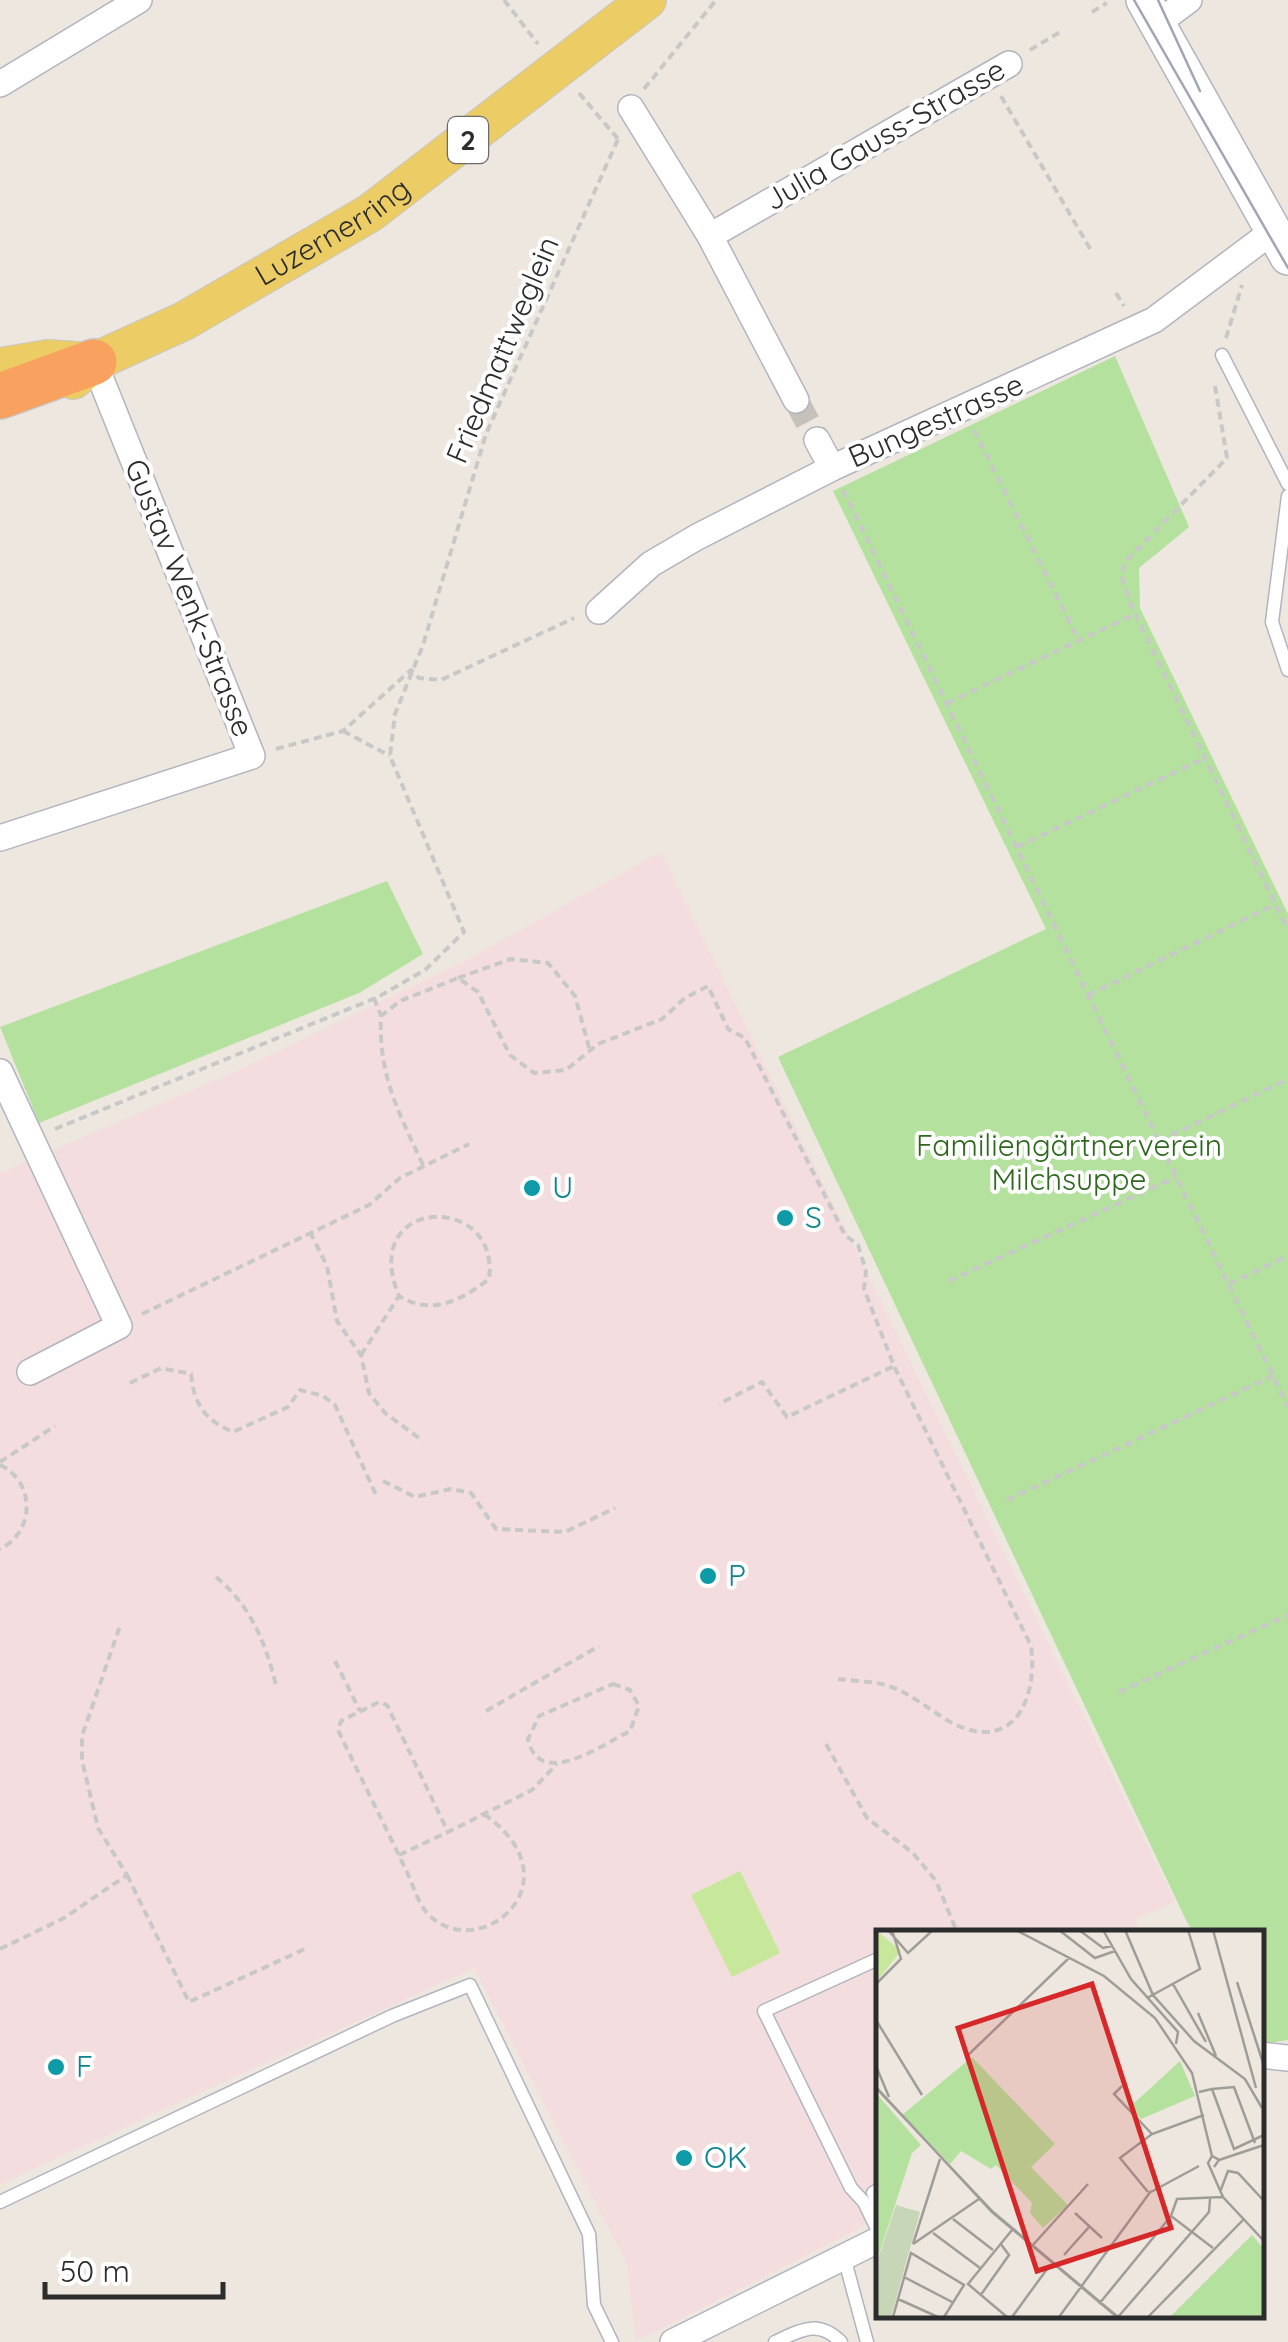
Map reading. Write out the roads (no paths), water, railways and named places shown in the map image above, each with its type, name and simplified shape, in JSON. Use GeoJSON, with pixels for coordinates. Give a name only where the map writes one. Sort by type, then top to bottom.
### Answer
{"type":"FeatureCollection","features":[{"type":"Feature","properties":{"kind":"highway"},"geometry":{"type":"LineString","coordinates":[[0,384],[94,362]]}},
{"type":"Feature","properties":{"kind":"highway"},"geometry":{"type":"LineString","coordinates":[[0,396],[94,362]]}},
{"type":"Feature","properties":{"kind":"main road","name":"Luzernerring"},"geometry":{"type":"LineString","coordinates":[[0,415],[52,398],[94,362],[184,321],[370,213],[647,0]]}},
{"type":"Feature","properties":{"kind":"main road"},"geometry":{"type":"LineString","coordinates":[[1151,12],[1271,245]]}},
{"type":"Feature","properties":{"kind":"main road","name":"Luzernerring"},"geometry":{"type":"LineString","coordinates":[[0,368],[48,359],[94,362]]}},
{"type":"Feature","properties":{"kind":"street"},"geometry":{"type":"LineString","coordinates":[[0,84],[139,0]]}},
{"type":"Feature","properties":{"kind":"street"},"geometry":{"type":"LineString","coordinates":[[1151,12],[1189,0]]}},
{"type":"Feature","properties":{"kind":"street","name":"Julia Gauss-Strasse"},"geometry":{"type":"LineString","coordinates":[[710,236],[998,69]]}},
{"type":"Feature","properties":{"kind":"street"},"geometry":{"type":"LineString","coordinates":[[631,108],[710,236],[796,400]]}},
{"type":"Feature","properties":{"kind":"street","name":"Bungestrasse"},"geometry":{"type":"LineString","coordinates":[[599,611],[651,564],[832,468],[1154,320],[1271,245]]}},
{"type":"Feature","properties":{"kind":"street","name":"Gustav Wenk-Strasse"},"geometry":{"type":"LineString","coordinates":[[0,838],[252,756],[94,362]]}},
{"type":"Feature","properties":{"kind":"street"},"geometry":{"type":"LineString","coordinates":[[817,440],[832,468]]}},
{"type":"Feature","properties":{"kind":"street"},"geometry":{"type":"LineString","coordinates":[[0,1072],[118,1326],[30,1372]]}},
{"type":"Feature","properties":{"kind":"street"},"geometry":{"type":"LineString","coordinates":[[1263,2055],[1288,2058]]}},
{"type":"Feature","properties":{"kind":"street"},"geometry":{"type":"LineString","coordinates":[[674,2342],[876,2241]]}},
{"type":"Feature","properties":{"kind":"lane"},"geometry":{"type":"LineString","coordinates":[[1222,355],[1288,484]]}},
{"type":"Feature","properties":{"kind":"lane"},"geometry":{"type":"LineString","coordinates":[[1288,496],[1272,622],[1288,670]]}},
{"type":"Feature","properties":{"kind":"lane"},"geometry":{"type":"LineString","coordinates":[[876,1959],[764,2010],[852,2188],[876,2227]]}},
{"type":"Feature","properties":{"kind":"lane"},"geometry":{"type":"LineString","coordinates":[[0,2202],[392,2016],[470,1985],[588,2234],[594,2305],[612,2342]]}},
{"type":"Feature","properties":{"kind":"lane"},"geometry":{"type":"LineString","coordinates":[[844,2258],[867,2342]]}},
{"type":"Feature","properties":{"kind":"lane"},"geometry":{"type":"LineString","coordinates":[[775,2342],[812,2326],[827,2329],[842,2342]]}},
{"type":"Feature","properties":{"kind":"tunnel"},"geometry":{"type":"LineString","coordinates":[[796,400],[817,440]]}},
{"type":"Feature","properties":{"kind":"tram line"},"geometry":{"type":"LineString","coordinates":[[1134,0],[1288,268]]}},
{"type":"Feature","properties":{"kind":"tram line"},"geometry":{"type":"LineString","coordinates":[[1158,0],[1200,91]]}},
{"type":"Feature","properties":{"kind":"place","name":"U"},"geometry":{"type":"Point","coordinates":[532,1188]}},
{"type":"Feature","properties":{"kind":"place","name":"S"},"geometry":{"type":"Point","coordinates":[785,1218]}},
{"type":"Feature","properties":{"kind":"place","name":"P"},"geometry":{"type":"Point","coordinates":[708,1576]}},
{"type":"Feature","properties":{"kind":"place","name":"F"},"geometry":{"type":"Point","coordinates":[56,2067]}},
{"type":"Feature","properties":{"kind":"place","name":"OK"},"geometry":{"type":"Point","coordinates":[684,2158]}},
{"type":"Feature","properties":{"kind":"park label","name":"Familiengärtnerverein Milchsuppe"},"geometry":{"type":"Point","coordinates":[1069,1163]}}]}
